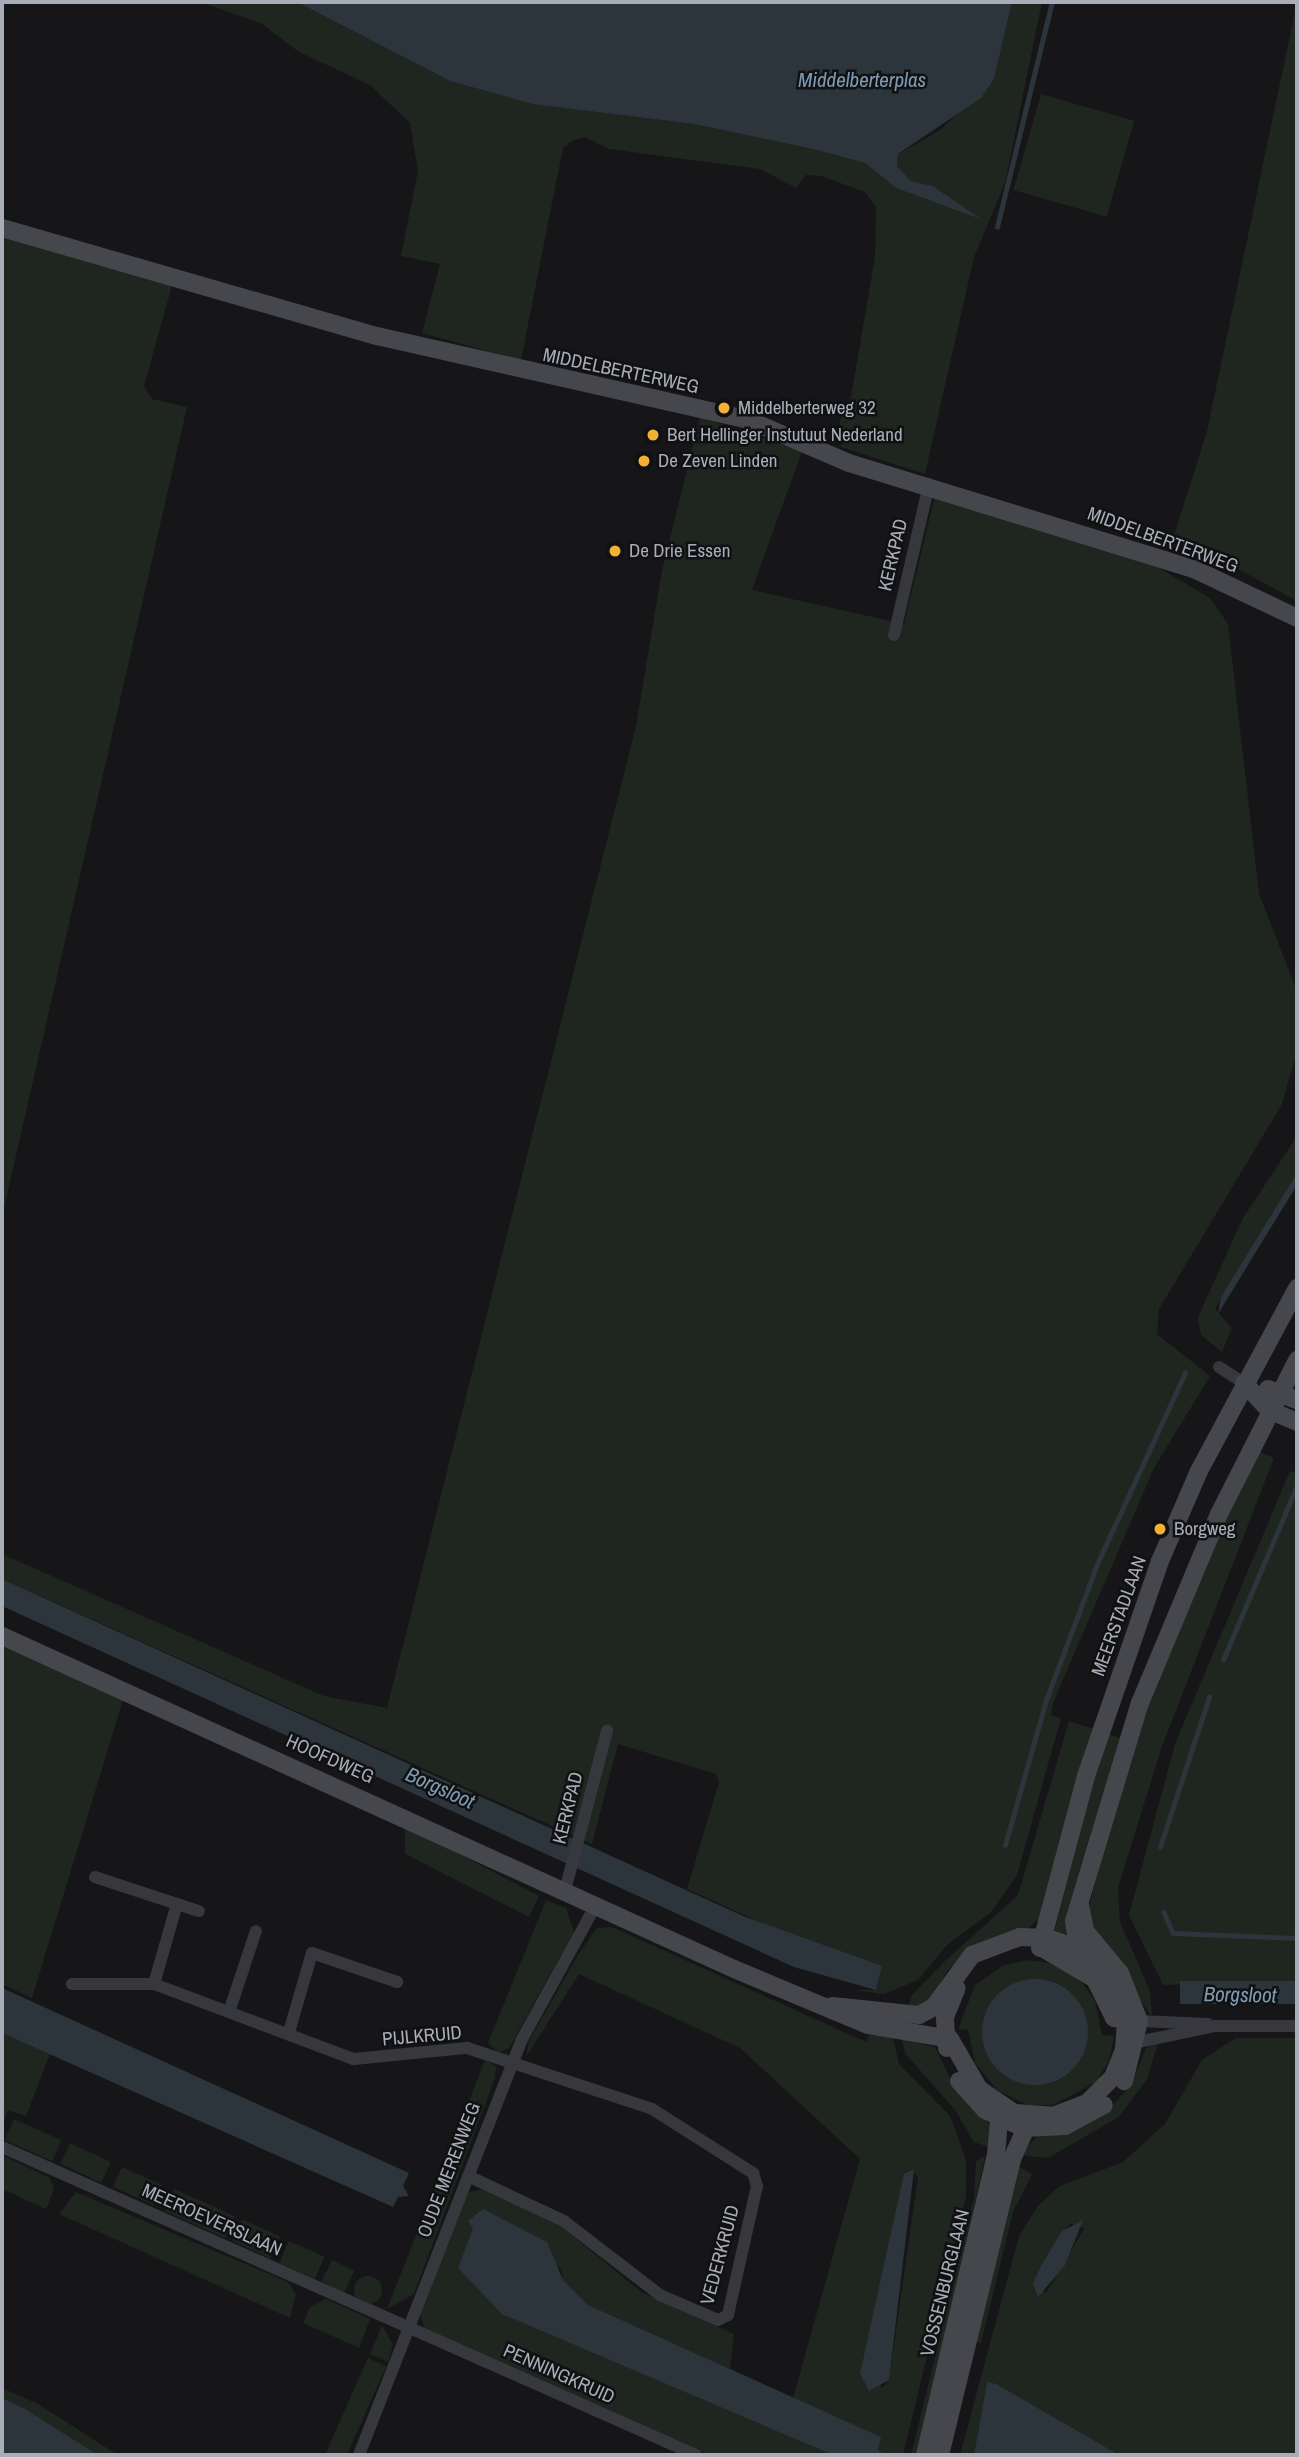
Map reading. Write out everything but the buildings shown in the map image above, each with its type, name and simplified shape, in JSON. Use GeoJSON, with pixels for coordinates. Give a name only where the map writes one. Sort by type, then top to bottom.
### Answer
{"type":"FeatureCollection","features":[{"type":"Feature","properties":{"kind":"main road","name":"MIDDELBERTERWEG"},"geometry":{"type":"LineString","coordinates":[[2,228],[377,336],[747,419],[849,463],[929,484],[1194,569],[1297,618]]}},
{"type":"Feature","properties":{"kind":"main road","name":"MEERSTADLAAN"},"geometry":{"type":"LineString","coordinates":[[1041,1943],[1086,1776],[1141,1614],[1199,1471],[1297,1288]]}},
{"type":"Feature","properties":{"kind":"main road"},"geometry":{"type":"LineString","coordinates":[[1086,1947],[1080,1905],[1167,1631],[1269,1410],[1297,1360]]}},
{"type":"Feature","properties":{"kind":"main road"},"geometry":{"type":"LineString","coordinates":[[1244,1384],[1279,1391],[1297,1400]]}},
{"type":"Feature","properties":{"kind":"main road"},"geometry":{"type":"LineString","coordinates":[[1244,1384],[1269,1410],[1297,1422]]}},
{"type":"Feature","properties":{"kind":"main road","name":"HOOFDWEG"},"geometry":{"type":"LineString","coordinates":[[2,1636],[462,1841],[594,1908],[832,2006],[868,2025],[945,2038]]}},
{"type":"Feature","properties":{"kind":"main road","name":"HOOFDWEG"},"geometry":{"type":"LineString","coordinates":[[832,2006],[899,2015],[928,2011],[972,1955],[1003,1941],[1041,1943]]}},
{"type":"Feature","properties":{"kind":"main road"},"geometry":{"type":"LineString","coordinates":[[1041,1943],[1087,1971],[1114,2018],[1132,2021]]}},
{"type":"Feature","properties":{"kind":"main road"},"geometry":{"type":"LineString","coordinates":[[1041,1943],[1086,1947],[1120,1973],[1138,2042],[1126,2079],[1100,2109],[1065,2126],[999,2119],[962,2085],[945,2038],[952,1997],[971,1971],[998,1954],[1041,1943]]}},
{"type":"Feature","properties":{"kind":"main road"},"geometry":{"type":"LineString","coordinates":[[945,2038],[954,2042],[979,2088],[1028,2122],[1069,2112],[1103,2091],[1121,2060],[1132,2021]]}},
{"type":"Feature","properties":{"kind":"main road","name":"VOSSENBURGLAAN"},"geometry":{"type":"LineString","coordinates":[[925,2455],[994,2167],[999,2119]]}},
{"type":"Feature","properties":{"kind":"main road","name":"VOSSENBURGLAAN"},"geometry":{"type":"LineString","coordinates":[[940,2455],[1028,2122]]}},
{"type":"Feature","properties":{"kind":"street","name":"KERKPAD"},"geometry":{"type":"LineString","coordinates":[[894,635],[929,484]]}},
{"type":"Feature","properties":{"kind":"street"},"geometry":{"type":"LineString","coordinates":[[1219,1367],[1244,1384]]}},
{"type":"Feature","properties":{"kind":"street","name":"KERKPAD"},"geometry":{"type":"LineString","coordinates":[[564,1894],[583,1831],[607,1731]]}},
{"type":"Feature","properties":{"kind":"street"},"geometry":{"type":"LineString","coordinates":[[95,1877],[200,1911]]}},
{"type":"Feature","properties":{"kind":"street"},"geometry":{"type":"LineString","coordinates":[[154,1984],[177,1904]]}},
{"type":"Feature","properties":{"kind":"street","name":"OUDE MERENWEG"},"geometry":{"type":"LineString","coordinates":[[359,2455],[512,2063],[594,1908]]}},
{"type":"Feature","properties":{"kind":"street"},"geometry":{"type":"LineString","coordinates":[[230,2008],[256,1931]]}},
{"type":"Feature","properties":{"kind":"street"},"geometry":{"type":"LineString","coordinates":[[289,2032],[312,1953],[397,1982]]}},
{"type":"Feature","properties":{"kind":"street","name":"PIJLKRUID"},"geometry":{"type":"LineString","coordinates":[[72,1984],[154,1984],[230,2008],[354,2059],[467,2048],[512,2063]]}},
{"type":"Feature","properties":{"kind":"street"},"geometry":{"type":"LineString","coordinates":[[1132,2021],[1215,2026],[1297,2026]]}},
{"type":"Feature","properties":{"kind":"street"},"geometry":{"type":"LineString","coordinates":[[1138,2042],[1215,2026]]}},
{"type":"Feature","properties":{"kind":"street","name":"VEDERKRUID"},"geometry":{"type":"LineString","coordinates":[[468,2176],[564,2221],[660,2295],[718,2320],[728,2315],[757,2186],[753,2173],[652,2109],[512,2063]]}},
{"type":"Feature","properties":{"kind":"street","name":"MEEROEVERSLAAN"},"geometry":{"type":"LineString","coordinates":[[2,2147],[408,2327]]}},
{"type":"Feature","properties":{"kind":"street","name":"PENNINGKRUID"},"geometry":{"type":"LineString","coordinates":[[408,2327],[696,2455]]}},
{"type":"Feature","properties":{"kind":"shaded area"},"geometry":{"type":"Polygon","coordinates":[[[201,2],[297,2],[450,81],[532,104],[694,124],[817,150],[865,163],[896,188],[976,216],[933,186],[911,181],[897,166],[898,154],[939,131],[994,79],[1012,2],[1042,2],[1005,183],[974,257],[925,474],[841,447],[840,420],[851,397],[875,257],[876,207],[865,192],[821,176],[806,175],[796,188],[760,169],[609,149],[585,137],[572,141],[563,148],[521,360],[422,333],[440,264],[401,256],[418,171],[410,123],[370,85],[299,52],[262,24],[201,2]]]}},
{"type":"Feature","properties":{"kind":"shaded area"},"geometry":{"type":"Polygon","coordinates":[[[1297,2],[1297,601],[1242,571],[1170,548],[1207,431],[1297,2]]]}},
{"type":"Feature","properties":{"kind":"shaded area"},"geometry":{"type":"Polygon","coordinates":[[[1041,94],[1134,121],[1107,217],[1013,190],[1041,94]]]}},
{"type":"Feature","properties":{"kind":"shaded area"},"geometry":{"type":"Polygon","coordinates":[[[2,233],[173,282],[144,386],[152,399],[187,407],[2,1217],[2,233]]]}},
{"type":"Feature","properties":{"kind":"shaded area"},"geometry":{"type":"Polygon","coordinates":[[[700,417],[802,451],[752,590],[904,624],[935,495],[1147,561],[1210,598],[1228,624],[1259,894],[1297,991],[1297,1051],[1282,1104],[1159,1309],[1157,1334],[1210,1376],[1154,1468],[1053,1703],[1051,1715],[1061,1718],[1017,1875],[991,1912],[947,1945],[918,1980],[884,1994],[854,1990],[876,1990],[882,1966],[817,1948],[687,1889],[719,1782],[716,1774],[618,1744],[592,1844],[2,1579],[2,1554],[324,1696],[387,1708],[636,726],[662,571],[700,417]]]}},
{"type":"Feature","properties":{"kind":"shaded area"},"geometry":{"type":"Polygon","coordinates":[[[1297,1136],[1297,1173],[1215,1309],[1232,1328],[1222,1352],[1201,1335],[1198,1317],[1243,1218],[1297,1136]]]}},
{"type":"Feature","properties":{"kind":"shaded area"},"geometry":{"type":"Polygon","coordinates":[[[1255,1450],[1274,1458],[1161,1749],[1118,1888],[1120,1922],[1150,1991],[1152,2017],[1092,1929],[1089,1907],[1129,1751],[1255,1450]]]}},
{"type":"Feature","properties":{"kind":"shaded area"},"geometry":{"type":"Polygon","coordinates":[[[1290,1471],[1297,1473],[1297,1982],[1163,1985],[1129,1915],[1175,1744],[1290,1471]]]}},
{"type":"Feature","properties":{"kind":"shaded area"},"geometry":{"type":"Polygon","coordinates":[[[2,1646],[123,1700],[32,1998],[2,1984],[2,1646]]]}},
{"type":"Feature","properties":{"kind":"shaded area"},"geometry":{"type":"Polygon","coordinates":[[[1069,1721],[1097,1730],[1042,1916],[1029,1928],[978,1945],[948,1970],[929,2001],[907,2011],[912,1995],[1018,1895],[1069,1721]]]}},
{"type":"Feature","properties":{"kind":"shaded area"},"geometry":{"type":"Polygon","coordinates":[[[1106,1733],[1124,1739],[1065,1937],[1054,1933],[1106,1733]]]}},
{"type":"Feature","properties":{"kind":"shaded area"},"geometry":{"type":"Polygon","coordinates":[[[405,1825],[539,1896],[529,1917],[405,1854],[405,1825]]]}},
{"type":"Feature","properties":{"kind":"shaded area"},"geometry":{"type":"Polygon","coordinates":[[[546,1900],[566,1908],[574,1932],[509,2048],[499,2053],[488,2043],[546,1900]]]}},
{"type":"Feature","properties":{"kind":"shaded area"},"geometry":{"type":"Polygon","coordinates":[[[612,1927],[866,2042],[870,2031],[893,2037],[899,2064],[950,2116],[966,2160],[966,2196],[903,2455],[885,2455],[877,2450],[880,2437],[793,2398],[860,2159],[740,2048],[579,1974],[526,2057],[529,2041],[578,1955],[597,1928],[612,1927]],[[910,2169],[862,2363],[882,2388],[889,2380],[918,2177],[910,2169]]]}},
{"type":"Feature","properties":{"kind":"shaded area"},"geometry":{"type":"Polygon","coordinates":[[[1027,1960],[1051,1963],[1081,1981],[1095,2001],[1102,2035],[1114,2036],[1109,2061],[1096,2082],[1053,2105],[1028,2105],[997,2090],[975,2063],[968,2030],[958,2029],[975,1985],[1004,1965],[1027,1960]],[[1021,1981],[1001,1991],[986,2052],[999,2071],[1053,1983],[1021,1981]]]}},
{"type":"Feature","properties":{"kind":"shaded area"},"geometry":{"type":"Polygon","coordinates":[[[2,2033],[50,2054],[26,2116],[8,2110],[2,2125],[2,2033]]]}},
{"type":"Feature","properties":{"kind":"shaded area"},"geometry":{"type":"Polygon","coordinates":[[[1236,2038],[1297,2038],[1297,2455],[1119,2455],[987,2382],[974,2455],[960,2455],[1019,2236],[1038,2206],[1058,2187],[1123,2162],[1165,2124],[1202,2060],[1236,2038]],[[1070,2223],[1033,2283],[1046,2293],[1084,2229],[1070,2223]]]}},
{"type":"Feature","properties":{"kind":"shaded area"},"geometry":{"type":"Polygon","coordinates":[[[902,2039],[935,2047],[957,2092],[991,2126],[994,2149],[974,2142],[955,2110],[905,2053],[902,2039]]]}},
{"type":"Feature","properties":{"kind":"shaded area"},"geometry":{"type":"Polygon","coordinates":[[[1158,2043],[1147,2079],[1119,2117],[1048,2158],[1018,2155],[1038,2136],[1080,2128],[1106,2113],[1131,2085],[1146,2048],[1158,2043]]]}},
{"type":"Feature","properties":{"kind":"shaded area"},"geometry":{"type":"Polygon","coordinates":[[[485,2060],[496,2066],[495,2078],[414,2294],[387,2309],[485,2060]]]}},
{"type":"Feature","properties":{"kind":"shaded area"},"geometry":{"type":"Polygon","coordinates":[[[14,2119],[62,2140],[52,2161],[5,2140],[14,2119]]]}},
{"type":"Feature","properties":{"kind":"shaded area"},"geometry":{"type":"Polygon","coordinates":[[[70,2143],[111,2162],[101,2183],[60,2164],[70,2143]]]}},
{"type":"Feature","properties":{"kind":"shaded area"},"geometry":{"type":"Polygon","coordinates":[[[2,2155],[50,2178],[54,2189],[46,2209],[2,2189],[2,2155]]]}},
{"type":"Feature","properties":{"kind":"shaded area"},"geometry":{"type":"Polygon","coordinates":[[[985,2156],[920,2455],[911,2455],[974,2199],[976,2161],[985,2156]]]}},
{"type":"Feature","properties":{"kind":"shaded area"},"geometry":{"type":"Polygon","coordinates":[[[122,2167],[162,2185],[153,2205],[113,2187],[122,2167]]]}},
{"type":"Feature","properties":{"kind":"shaded area"},"geometry":{"type":"Polygon","coordinates":[[[1019,2167],[1032,2174],[1013,2212],[981,2343],[973,2341],[1019,2167]]]}},
{"type":"Feature","properties":{"kind":"shaded area"},"geometry":{"type":"Polygon","coordinates":[[[174,2189],[235,2216],[225,2238],[164,2211],[174,2189]]]}},
{"type":"Feature","properties":{"kind":"shaded area"},"geometry":{"type":"Polygon","coordinates":[[[482,2189],[556,2222],[641,2292],[734,2334],[730,2369],[588,2305],[563,2280],[561,2269],[474,2218],[502,2313],[834,2455],[709,2455],[424,2328],[420,2312],[467,2193],[482,2189]]]}},
{"type":"Feature","properties":{"kind":"shaded area"},"geometry":{"type":"Polygon","coordinates":[[[76,2192],[288,2282],[296,2294],[290,2318],[59,2214],[76,2192]]]}},
{"type":"Feature","properties":{"kind":"shaded area"},"geometry":{"type":"Polygon","coordinates":[[[242,2219],[280,2237],[270,2259],[232,2241],[242,2219]]]}},
{"type":"Feature","properties":{"kind":"shaded area"},"geometry":{"type":"Polygon","coordinates":[[[289,2241],[325,2257],[315,2279],[279,2263],[289,2241]]]}},
{"type":"Feature","properties":{"kind":"shaded area"},"geometry":{"type":"Polygon","coordinates":[[[332,2260],[354,2271],[344,2293],[321,2282],[332,2260]]]}},
{"type":"Feature","properties":{"kind":"shaded area"},"geometry":{"type":"Polygon","coordinates":[[[368,2276],[378,2280],[382,2290],[378,2300],[368,2304],[358,2300],[354,2290],[358,2280],[368,2276]]]}},
{"type":"Feature","properties":{"kind":"shaded area"},"geometry":{"type":"Polygon","coordinates":[[[326,2299],[370,2319],[359,2348],[303,2323],[310,2307],[326,2299]]]}},
{"type":"Feature","properties":{"kind":"shaded area"},"geometry":{"type":"Polygon","coordinates":[[[382,2325],[393,2345],[388,2362],[370,2354],[382,2325]]]}},
{"type":"Feature","properties":{"kind":"shaded area"},"geometry":{"type":"Polygon","coordinates":[[[368,2358],[386,2366],[347,2455],[326,2453],[368,2358]]]}},
{"type":"Feature","properties":{"kind":"shaded area"},"geometry":{"type":"Polygon","coordinates":[[[2,2388],[38,2404],[118,2455],[98,2455],[2,2398],[2,2388]]]}},
{"type":"Feature","properties":{"kind":"water","name":"Middelberterplas"},"geometry":{"type":"Polygon","coordinates":[[[297,2],[1012,2],[994,79],[981,98],[898,154],[897,166],[911,181],[933,186],[981,219],[896,188],[865,163],[817,150],[694,124],[532,104],[450,81],[297,2]]]}},
{"type":"Feature","properties":{"kind":"water"},"geometry":{"type":"Polygon","coordinates":[[[1297,1173],[1297,1185],[1218,1314],[1221,1297],[1297,1173]]]}},
{"type":"Feature","properties":{"kind":"water","name":"Borgsloot"},"geometry":{"type":"Polygon","coordinates":[[[2,1579],[743,1916],[882,1966],[876,1990],[794,1967],[2,1606],[2,1579]]]}},
{"type":"Feature","properties":{"kind":"water"},"geometry":{"type":"Polygon","coordinates":[[[1035,1979],[1055,1983],[1072,1995],[1084,2012],[1088,2032],[1084,2052],[1072,2069],[1055,2081],[1035,2085],[1015,2081],[998,2069],[986,2052],[982,2032],[986,2012],[998,1995],[1015,1983],[1035,1979]]]}},
{"type":"Feature","properties":{"kind":"water","name":"Borgsloot"},"geometry":{"type":"Polygon","coordinates":[[[1180,1981],[1297,1981],[1297,2004],[1180,2004],[1180,1981]]]}},
{"type":"Feature","properties":{"kind":"water"},"geometry":{"type":"Polygon","coordinates":[[[2,1988],[409,2173],[403,2186],[409,2196],[398,2197],[393,2207],[2,2033],[2,1988]]]}},
{"type":"Feature","properties":{"kind":"water"},"geometry":{"type":"Polygon","coordinates":[[[914,2169],[889,2380],[869,2391],[860,2373],[904,2174],[914,2169]]]}},
{"type":"Feature","properties":{"kind":"water"},"geometry":{"type":"Polygon","coordinates":[[[483,2209],[547,2242],[563,2280],[588,2305],[881,2437],[878,2450],[885,2455],[833,2455],[502,2314],[458,2268],[473,2229],[468,2221],[483,2209]]]}},
{"type":"Feature","properties":{"kind":"water"},"geometry":{"type":"Polygon","coordinates":[[[1083,2220],[1065,2265],[1038,2297],[1033,2283],[1041,2266],[1062,2231],[1083,2220]]]}},
{"type":"Feature","properties":{"kind":"water"},"geometry":{"type":"Polygon","coordinates":[[[987,2382],[996,2384],[1119,2455],[974,2455],[987,2382]]]}},
{"type":"Feature","properties":{"kind":"water"},"geometry":{"type":"Polygon","coordinates":[[[2,2398],[25,2409],[98,2455],[2,2455],[2,2398]]]}},
{"type":"Feature","properties":{"kind":"waterway"},"geometry":{"type":"LineString","coordinates":[[997,227],[1052,2]]}},
{"type":"Feature","properties":{"kind":"waterway"},"geometry":{"type":"LineString","coordinates":[[1005,1845],[1046,1700],[1098,1562],[1185,1373]]}},
{"type":"Feature","properties":{"kind":"waterway"},"geometry":{"type":"LineString","coordinates":[[1223,1660],[1297,1486]]}},
{"type":"Feature","properties":{"kind":"waterway"},"geometry":{"type":"LineString","coordinates":[[1160,1847],[1209,1697]]}},
{"type":"Feature","properties":{"kind":"waterway"},"geometry":{"type":"LineString","coordinates":[[1164,1912],[1173,1933],[1297,1938]]}},
{"type":"Feature","properties":{"kind":"place","name":"Middelberterweg 32"},"geometry":{"type":"Point","coordinates":[724,408]}},
{"type":"Feature","properties":{"kind":"place","name":"Bert Hellinger Instutuut Nederland"},"geometry":{"type":"Point","coordinates":[653,435]}},
{"type":"Feature","properties":{"kind":"place","name":"De Zeven Linden"},"geometry":{"type":"Point","coordinates":[644,461]}},
{"type":"Feature","properties":{"kind":"place","name":"De Drie Essen"},"geometry":{"type":"Point","coordinates":[615,551]}},
{"type":"Feature","properties":{"kind":"place","name":"Borgweg"},"geometry":{"type":"Point","coordinates":[1160,1529]}}]}
